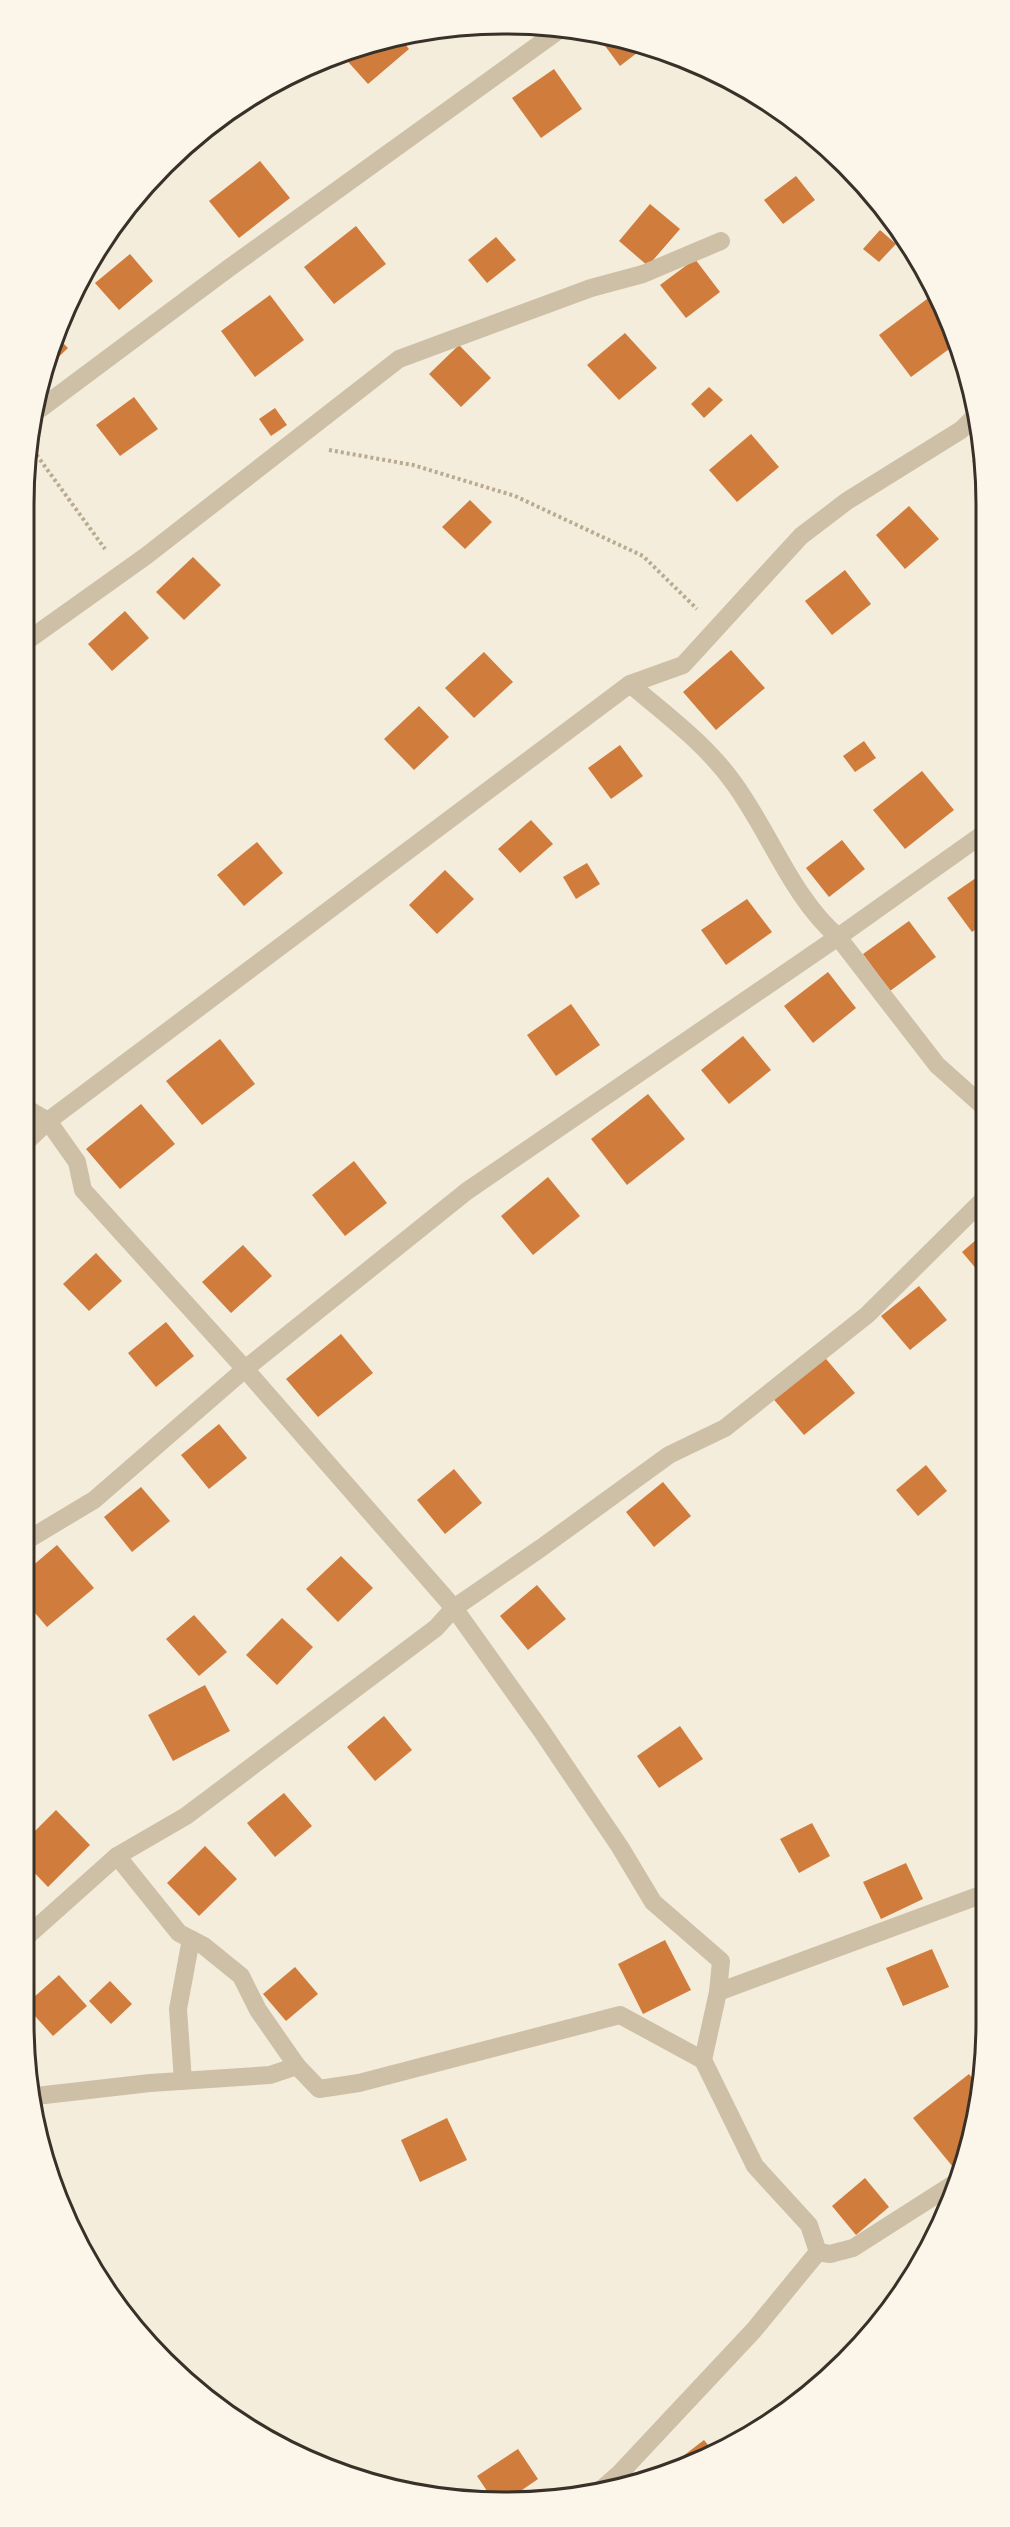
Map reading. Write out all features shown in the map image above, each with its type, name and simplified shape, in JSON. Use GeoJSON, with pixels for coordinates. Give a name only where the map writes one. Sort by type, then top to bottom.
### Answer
{"type":"FeatureCollection","features":[{"type":"Feature","properties":{"kind":"street"},"geometry":{"type":"LineString","coordinates":[[46,405],[229,268],[549,37]]}},
{"type":"Feature","properties":{"kind":"street"},"geometry":{"type":"LineString","coordinates":[[34,636],[122,573],[399,359],[591,288],[644,274],[721,241]]}},
{"type":"Feature","properties":{"kind":"street"},"geometry":{"type":"LineString","coordinates":[[34,1134],[48,1121],[630,684],[683,665],[801,536],[847,501],[961,430],[968,423]]}},
{"type":"Feature","properties":{"kind":"street"},"geometry":{"type":"LineString","coordinates":[[630,684],[708,751],[757,816],[818,920],[838,938],[937,1065],[976,1100]]}},
{"type":"Feature","properties":{"kind":"street"},"geometry":{"type":"LineString","coordinates":[[34,1536],[94,1500],[246,1369],[467,1191],[838,938],[976,839]]}},
{"type":"Feature","properties":{"kind":"street"},"geometry":{"type":"LineString","coordinates":[[34,1113],[48,1121],[77,1162],[83,1190],[246,1369],[454,1608],[541,1730],[620,1847],[653,1902],[721,1961],[718,1992],[703,2060]]}},
{"type":"Feature","properties":{"kind":"street"},"geometry":{"type":"LineString","coordinates":[[34,1930],[117,1856],[186,1816],[436,1628],[454,1608],[669,1455],[725,1428],[867,1316],[976,1207]]}},
{"type":"Feature","properties":{"kind":"street"},"geometry":{"type":"LineString","coordinates":[[117,1856],[179,1934],[204,1946],[241,1976],[258,2010],[297,2066],[319,2089],[359,2083],[620,2015],[703,2060],[755,2166],[809,2225],[818,2252]]}},
{"type":"Feature","properties":{"kind":"street"},"geometry":{"type":"LineString","coordinates":[[718,1992],[976,1897]]}},
{"type":"Feature","properties":{"kind":"street"},"geometry":{"type":"LineString","coordinates":[[183,2081],[178,2009],[191,1939]]}},
{"type":"Feature","properties":{"kind":"street"},"geometry":{"type":"LineString","coordinates":[[41,2095],[270,2075],[297,2066]]}},
{"type":"Feature","properties":{"kind":"street"},"geometry":{"type":"LineString","coordinates":[[818,2252],[830,2254],[853,2248],[945,2190]]}},
{"type":"Feature","properties":{"kind":"street"},"geometry":{"type":"LineString","coordinates":[[613,2479],[754,2330],[818,2252]]}},
{"type":"Feature","properties":{"kind":"path"},"geometry":{"type":"LineString","coordinates":[[290,444],[413,465],[515,496],[643,556],[717,628]]}},
{"type":"Feature","properties":{"kind":"path"},"geometry":{"type":"LineString","coordinates":[[38,457],[122,573]]}},
{"type":"Feature","properties":{"kind":"building"},"geometry":{"type":"Polygon","coordinates":[[[406,46],[409,49],[368,84],[348,61],[406,46]]]}},
{"type":"Feature","properties":{"kind":"building"},"geometry":{"type":"Polygon","coordinates":[[[605,46],[636,54],[620,66],[605,46]]]}},
{"type":"Feature","properties":{"kind":"building"},"geometry":{"type":"Polygon","coordinates":[[[554,69],[582,109],[541,138],[512,98],[554,69]]]}},
{"type":"Feature","properties":{"kind":"building"},"geometry":{"type":"Polygon","coordinates":[[[260,161],[290,198],[239,238],[209,201],[260,161]]]}},
{"type":"Feature","properties":{"kind":"building"},"geometry":{"type":"Polygon","coordinates":[[[796,176],[815,200],[783,224],[764,200],[796,176]]]}},
{"type":"Feature","properties":{"kind":"building"},"geometry":{"type":"Polygon","coordinates":[[[650,204],[680,229],[648,266],[619,241],[650,204]]]}},
{"type":"Feature","properties":{"kind":"building"},"geometry":{"type":"Polygon","coordinates":[[[356,226],[386,264],[334,304],[304,267],[356,226]]]}},
{"type":"Feature","properties":{"kind":"building"},"geometry":{"type":"Polygon","coordinates":[[[880,230],[896,244],[879,262],[863,249],[880,230]]]}},
{"type":"Feature","properties":{"kind":"building"},"geometry":{"type":"Polygon","coordinates":[[[496,237],[516,260],[487,283],[468,260],[496,237]]]}},
{"type":"Feature","properties":{"kind":"building"},"geometry":{"type":"Polygon","coordinates":[[[130,254],[153,281],[119,310],[95,283],[130,254]]]}},
{"type":"Feature","properties":{"kind":"building"},"geometry":{"type":"Polygon","coordinates":[[[695,259],[720,292],[686,318],[660,285],[695,259]]]}},
{"type":"Feature","properties":{"kind":"building"},"geometry":{"type":"Polygon","coordinates":[[[270,295],[304,340],[255,377],[221,331],[270,295]]]}},
{"type":"Feature","properties":{"kind":"building"},"geometry":{"type":"Polygon","coordinates":[[[928,298],[949,349],[911,377],[879,335],[928,298]]]}},
{"type":"Feature","properties":{"kind":"building"},"geometry":{"type":"Polygon","coordinates":[[[625,333],[657,368],[619,400],[587,365],[625,333]]]}},
{"type":"Feature","properties":{"kind":"building"},"geometry":{"type":"Polygon","coordinates":[[[63,343],[68,348],[58,357],[63,343]]]}},
{"type":"Feature","properties":{"kind":"building"},"geometry":{"type":"Polygon","coordinates":[[[459,345],[491,378],[461,407],[429,374],[459,345]]]}},
{"type":"Feature","properties":{"kind":"building"},"geometry":{"type":"Polygon","coordinates":[[[709,387],[723,400],[704,418],[691,404],[709,387]]]}},
{"type":"Feature","properties":{"kind":"building"},"geometry":{"type":"Polygon","coordinates":[[[134,397],[158,429],[120,456],[96,425],[134,397]]]}},
{"type":"Feature","properties":{"kind":"building"},"geometry":{"type":"Polygon","coordinates":[[[275,408],[287,425],[271,436],[259,419],[275,408]]]}},
{"type":"Feature","properties":{"kind":"building"},"geometry":{"type":"Polygon","coordinates":[[[751,434],[779,467],[737,502],[709,470],[751,434]]]}},
{"type":"Feature","properties":{"kind":"building"},"geometry":{"type":"Polygon","coordinates":[[[470,500],[492,522],[465,549],[442,527],[470,500]]]}},
{"type":"Feature","properties":{"kind":"building"},"geometry":{"type":"Polygon","coordinates":[[[909,506],[939,539],[905,569],[876,535],[909,506]]]}},
{"type":"Feature","properties":{"kind":"building"},"geometry":{"type":"Polygon","coordinates":[[[193,557],[221,585],[184,620],[156,592],[193,557]]]}},
{"type":"Feature","properties":{"kind":"building"},"geometry":{"type":"Polygon","coordinates":[[[845,570],[871,604],[832,635],[805,601],[845,570]]]}},
{"type":"Feature","properties":{"kind":"building"},"geometry":{"type":"Polygon","coordinates":[[[125,611],[149,638],[112,671],[88,644],[125,611]]]}},
{"type":"Feature","properties":{"kind":"building"},"geometry":{"type":"Polygon","coordinates":[[[731,650],[765,688],[716,730],[683,692],[731,650]]]}},
{"type":"Feature","properties":{"kind":"building"},"geometry":{"type":"Polygon","coordinates":[[[484,652],[513,682],[474,718],[445,688],[484,652]]]}},
{"type":"Feature","properties":{"kind":"building"},"geometry":{"type":"Polygon","coordinates":[[[419,706],[449,737],[414,770],[384,739],[419,706]]]}},
{"type":"Feature","properties":{"kind":"building"},"geometry":{"type":"Polygon","coordinates":[[[864,741],[876,758],[855,772],[843,756],[864,741]]]}},
{"type":"Feature","properties":{"kind":"building"},"geometry":{"type":"Polygon","coordinates":[[[620,745],[643,776],[611,799],[588,768],[620,745]]]}},
{"type":"Feature","properties":{"kind":"building"},"geometry":{"type":"Polygon","coordinates":[[[922,771],[954,810],[905,849],[873,810],[922,771]]]}},
{"type":"Feature","properties":{"kind":"building"},"geometry":{"type":"Polygon","coordinates":[[[531,820],[553,844],[520,873],[498,849],[531,820]]]}},
{"type":"Feature","properties":{"kind":"building"},"geometry":{"type":"Polygon","coordinates":[[[842,840],[865,869],[829,897],[806,868],[842,840]]]}},
{"type":"Feature","properties":{"kind":"building"},"geometry":{"type":"Polygon","coordinates":[[[257,842],[283,873],[244,906],[217,875],[257,842]]]}},
{"type":"Feature","properties":{"kind":"building"},"geometry":{"type":"Polygon","coordinates":[[[587,863],[600,884],[576,899],[563,877],[587,863]]]}},
{"type":"Feature","properties":{"kind":"building"},"geometry":{"type":"Polygon","coordinates":[[[445,870],[474,899],[437,934],[409,905],[445,870]]]}},
{"type":"Feature","properties":{"kind":"building"},"geometry":{"type":"Polygon","coordinates":[[[976,878],[976,929],[972,932],[947,898],[976,878]]]}},
{"type":"Feature","properties":{"kind":"building"},"geometry":{"type":"Polygon","coordinates":[[[747,899],[772,932],[726,965],[701,930],[747,899]]]}},
{"type":"Feature","properties":{"kind":"building"},"geometry":{"type":"Polygon","coordinates":[[[909,921],[936,957],[890,991],[863,954],[909,921]]]}},
{"type":"Feature","properties":{"kind":"building"},"geometry":{"type":"Polygon","coordinates":[[[828,972],[856,1008],[813,1043],[784,1006],[828,972]]]}},
{"type":"Feature","properties":{"kind":"building"},"geometry":{"type":"Polygon","coordinates":[[[571,1004],[600,1045],[556,1076],[527,1035],[571,1004]]]}},
{"type":"Feature","properties":{"kind":"building"},"geometry":{"type":"Polygon","coordinates":[[[743,1036],[771,1070],[729,1104],[701,1070],[743,1036]]]}},
{"type":"Feature","properties":{"kind":"building"},"geometry":{"type":"Polygon","coordinates":[[[220,1039],[255,1084],[202,1125],[166,1081],[220,1039]]]}},
{"type":"Feature","properties":{"kind":"building"},"geometry":{"type":"Polygon","coordinates":[[[648,1094],[685,1139],[627,1185],[591,1139],[648,1094]]]}},
{"type":"Feature","properties":{"kind":"building"},"geometry":{"type":"Polygon","coordinates":[[[141,1104],[175,1144],[120,1189],[86,1149],[141,1104]]]}},
{"type":"Feature","properties":{"kind":"building"},"geometry":{"type":"Polygon","coordinates":[[[354,1161],[387,1203],[345,1236],[312,1195],[354,1161]]]}},
{"type":"Feature","properties":{"kind":"building"},"geometry":{"type":"Polygon","coordinates":[[[548,1177],[580,1216],[533,1255],[501,1216],[548,1177]]]}},
{"type":"Feature","properties":{"kind":"building"},"geometry":{"type":"Polygon","coordinates":[[[976,1240],[976,1269],[962,1252],[976,1240]]]}},
{"type":"Feature","properties":{"kind":"building"},"geometry":{"type":"Polygon","coordinates":[[[243,1245],[272,1276],[231,1313],[202,1282],[243,1245]]]}},
{"type":"Feature","properties":{"kind":"building"},"geometry":{"type":"Polygon","coordinates":[[[96,1253],[122,1281],[89,1311],[63,1284],[96,1253]]]}},
{"type":"Feature","properties":{"kind":"building"},"geometry":{"type":"Polygon","coordinates":[[[919,1286],[947,1320],[910,1350],[881,1316],[919,1286]]]}},
{"type":"Feature","properties":{"kind":"building"},"geometry":{"type":"Polygon","coordinates":[[[166,1322],[194,1356],[156,1387],[128,1353],[166,1322]]]}},
{"type":"Feature","properties":{"kind":"building"},"geometry":{"type":"Polygon","coordinates":[[[341,1334],[373,1373],[318,1417],[286,1379],[341,1334]]]}},
{"type":"Feature","properties":{"kind":"building"},"geometry":{"type":"Polygon","coordinates":[[[821,1353],[855,1393],[804,1435],[770,1395],[821,1353]]]}},
{"type":"Feature","properties":{"kind":"building"},"geometry":{"type":"Polygon","coordinates":[[[219,1424],[247,1458],[209,1489],[181,1455],[219,1424]]]}},
{"type":"Feature","properties":{"kind":"building"},"geometry":{"type":"Polygon","coordinates":[[[926,1465],[947,1491],[918,1516],[896,1490],[926,1465]]]}},
{"type":"Feature","properties":{"kind":"building"},"geometry":{"type":"Polygon","coordinates":[[[454,1469],[482,1503],[445,1534],[417,1500],[454,1469]]]}},
{"type":"Feature","properties":{"kind":"building"},"geometry":{"type":"Polygon","coordinates":[[[663,1482],[691,1516],[654,1547],[626,1512],[663,1482]]]}},
{"type":"Feature","properties":{"kind":"building"},"geometry":{"type":"Polygon","coordinates":[[[141,1487],[170,1521],[132,1552],[104,1517],[141,1487]]]}},
{"type":"Feature","properties":{"kind":"building"},"geometry":{"type":"Polygon","coordinates":[[[57,1545],[94,1588],[47,1627],[34,1612],[34,1565],[57,1545]]]}},
{"type":"Feature","properties":{"kind":"building"},"geometry":{"type":"Polygon","coordinates":[[[341,1556],[373,1588],[338,1622],[306,1589],[341,1556]]]}},
{"type":"Feature","properties":{"kind":"building"},"geometry":{"type":"Polygon","coordinates":[[[537,1585],[566,1619],[528,1650],[500,1616],[537,1585]]]}},
{"type":"Feature","properties":{"kind":"building"},"geometry":{"type":"Polygon","coordinates":[[[194,1615],[227,1652],[199,1676],[166,1639],[194,1615]]]}},
{"type":"Feature","properties":{"kind":"building"},"geometry":{"type":"Polygon","coordinates":[[[282,1618],[313,1647],[277,1685],[246,1655],[282,1618]]]}},
{"type":"Feature","properties":{"kind":"building"},"geometry":{"type":"Polygon","coordinates":[[[205,1685],[230,1731],[173,1761],[148,1715],[205,1685]]]}},
{"type":"Feature","properties":{"kind":"building"},"geometry":{"type":"Polygon","coordinates":[[[384,1716],[412,1750],[375,1781],[347,1747],[384,1716]]]}},
{"type":"Feature","properties":{"kind":"building"},"geometry":{"type":"Polygon","coordinates":[[[680,1726],[703,1759],[659,1788],[637,1756],[680,1726]]]}},
{"type":"Feature","properties":{"kind":"building"},"geometry":{"type":"Polygon","coordinates":[[[284,1793],[312,1826],[275,1857],[247,1823],[284,1793]]]}},
{"type":"Feature","properties":{"kind":"building"},"geometry":{"type":"Polygon","coordinates":[[[56,1810],[90,1845],[48,1887],[34,1872],[34,1832],[56,1810]]]}},
{"type":"Feature","properties":{"kind":"building"},"geometry":{"type":"Polygon","coordinates":[[[812,1823],[830,1856],[799,1873],[780,1839],[812,1823]]]}},
{"type":"Feature","properties":{"kind":"building"},"geometry":{"type":"Polygon","coordinates":[[[205,1846],[237,1879],[199,1916],[167,1883],[205,1846]]]}},
{"type":"Feature","properties":{"kind":"building"},"geometry":{"type":"Polygon","coordinates":[[[906,1863],[923,1899],[881,1919],[863,1882],[906,1863]]]}},
{"type":"Feature","properties":{"kind":"building"},"geometry":{"type":"Polygon","coordinates":[[[665,1940],[691,1990],[643,2014],[618,1964],[665,1940]]]}},
{"type":"Feature","properties":{"kind":"building"},"geometry":{"type":"Polygon","coordinates":[[[932,1949],[949,1987],[903,2006],[886,1968],[932,1949]]]}},
{"type":"Feature","properties":{"kind":"building"},"geometry":{"type":"Polygon","coordinates":[[[295,1967],[318,1994],[286,2021],[263,1994],[295,1967]]]}},
{"type":"Feature","properties":{"kind":"building"},"geometry":{"type":"Polygon","coordinates":[[[59,1975],[87,2006],[53,2036],[34,2015],[34,1997],[59,1975]]]}},
{"type":"Feature","properties":{"kind":"building"},"geometry":{"type":"Polygon","coordinates":[[[110,1981],[132,2004],[111,2024],[89,2001],[110,1981]]]}},
{"type":"Feature","properties":{"kind":"building"},"geometry":{"type":"Polygon","coordinates":[[[969,2074],[972,2077],[966,2114],[953,2167],[913,2118],[969,2074]]]}},
{"type":"Feature","properties":{"kind":"building"},"geometry":{"type":"Polygon","coordinates":[[[447,2118],[467,2160],[420,2182],[401,2140],[447,2118]]]}},
{"type":"Feature","properties":{"kind":"building"},"geometry":{"type":"Polygon","coordinates":[[[865,2178],[889,2207],[856,2235],[832,2206],[865,2178]]]}},
{"type":"Feature","properties":{"kind":"building"},"geometry":{"type":"Polygon","coordinates":[[[704,2440],[709,2446],[685,2457],[679,2459],[704,2440]]]}},
{"type":"Feature","properties":{"kind":"building"},"geometry":{"type":"Polygon","coordinates":[[[518,2449],[538,2479],[520,2492],[487,2491],[477,2476],[518,2449]]]}}]}
